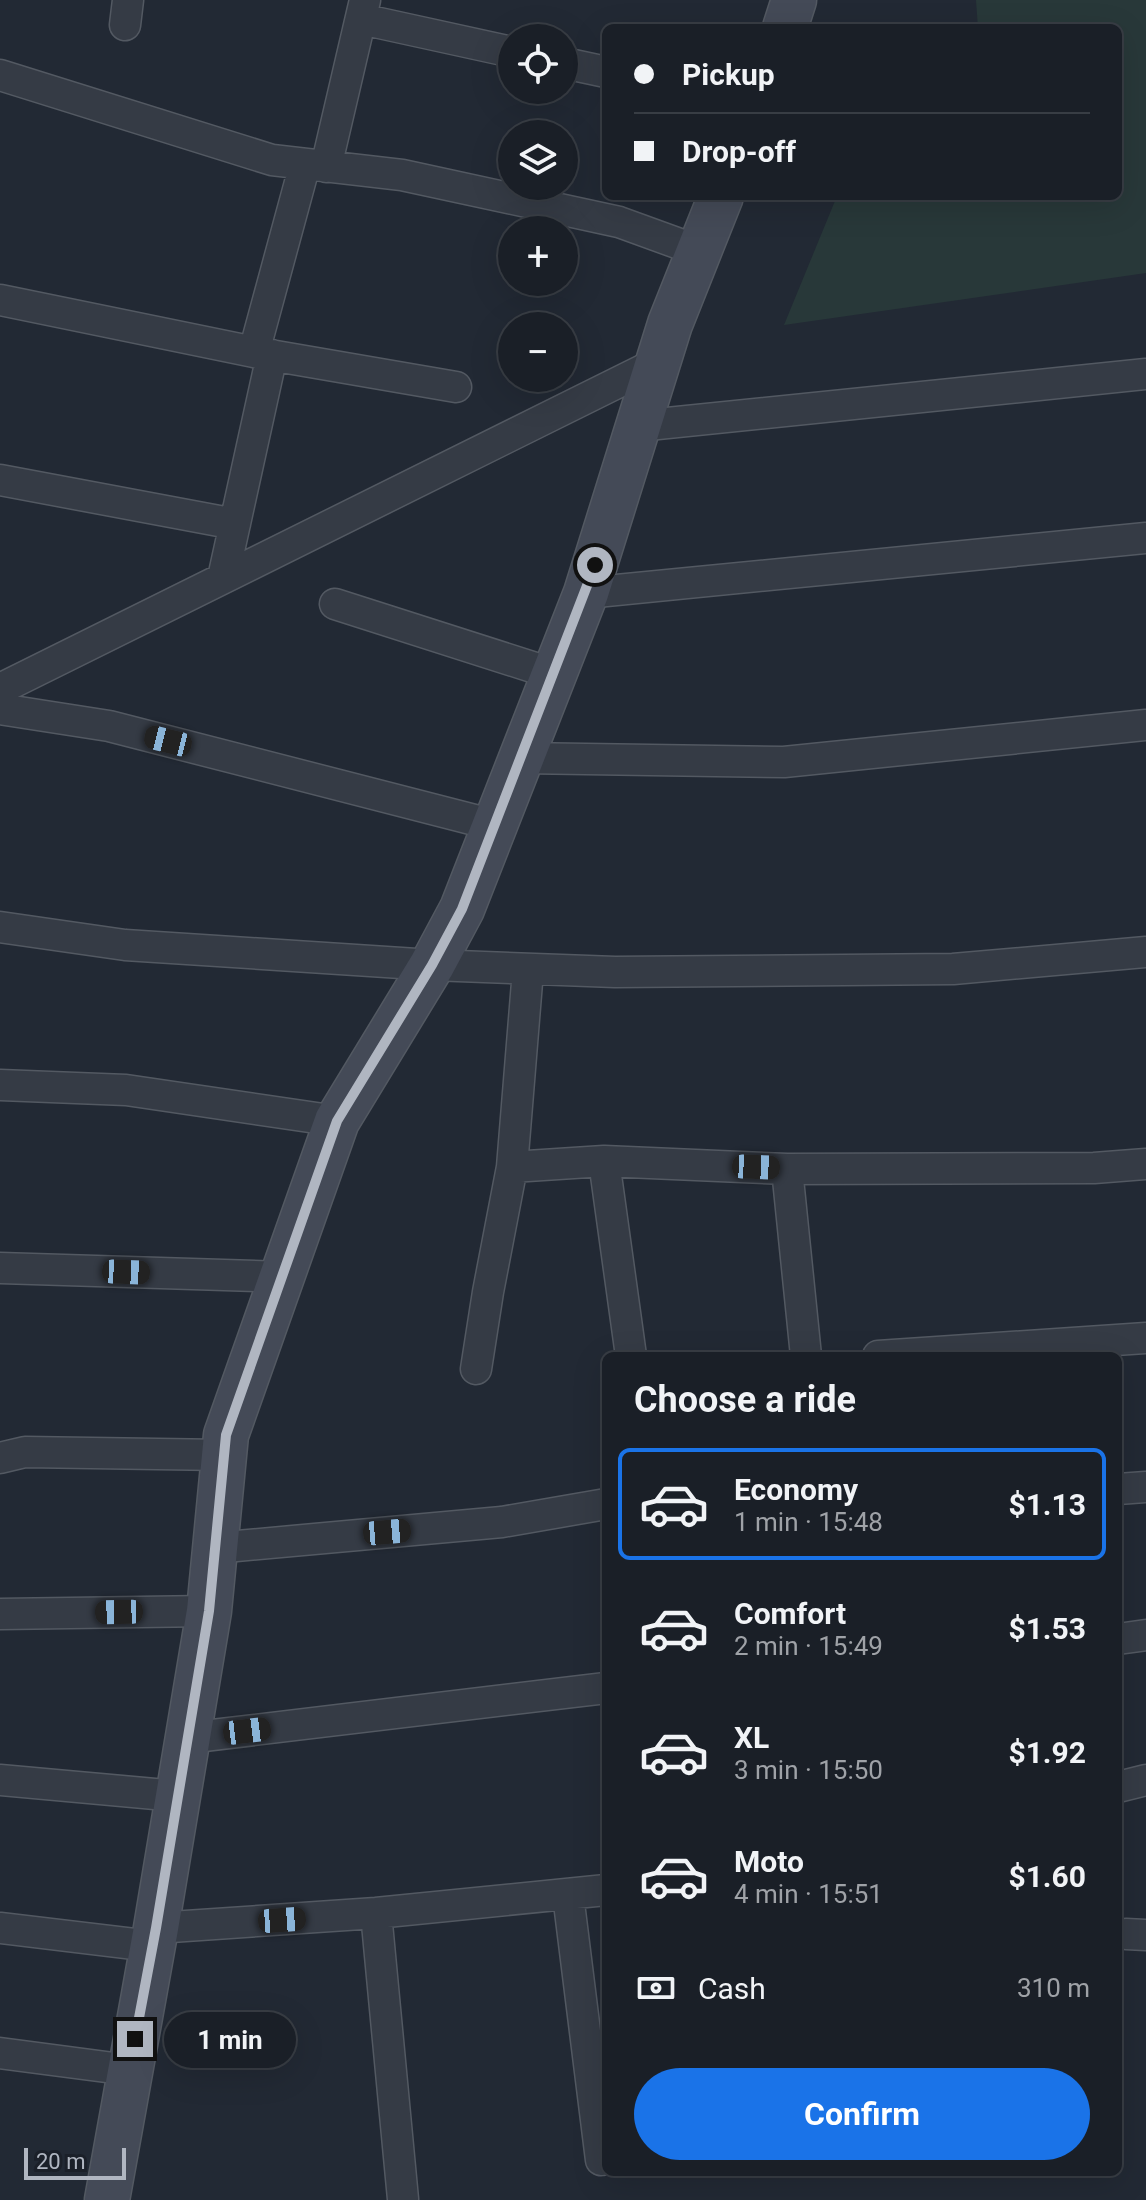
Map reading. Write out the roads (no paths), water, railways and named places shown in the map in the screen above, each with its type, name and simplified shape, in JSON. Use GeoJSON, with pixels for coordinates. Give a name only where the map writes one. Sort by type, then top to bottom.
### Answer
{"type":"FeatureCollection","features":[{"type":"Feature","properties":{"kind":"street"},"geometry":{"type":"LineString","coordinates":[[786,24],[794,0]]}},
{"type":"Feature","properties":{"kind":"street"},"geometry":{"type":"LineString","coordinates":[[223,578],[263,353],[315,165],[363,10],[498,48]]}},
{"type":"Feature","properties":{"kind":"street"},"geometry":{"type":"LineString","coordinates":[[578,66],[602,71]]}},
{"type":"Feature","properties":{"kind":"street"},"geometry":{"type":"LineString","coordinates":[[0,75],[272,160],[402,175],[619,222],[699,251]]}},
{"type":"Feature","properties":{"kind":"street"},"geometry":{"type":"LineString","coordinates":[[107,2200],[209,1611],[226,1435],[337,1121],[432,965],[462,909],[586,593],[670,324],[719,200]]}},
{"type":"Feature","properties":{"kind":"street"},"geometry":{"type":"LineString","coordinates":[[0,300],[263,353],[456,387]]}},
{"type":"Feature","properties":{"kind":"street"},"geometry":{"type":"LineString","coordinates":[[0,689],[659,362]]}},
{"type":"Feature","properties":{"kind":"street"},"geometry":{"type":"LineString","coordinates":[[638,426],[1146,374]]}},
{"type":"Feature","properties":{"kind":"street"},"geometry":{"type":"LineString","coordinates":[[0,480],[235,524]]}},
{"type":"Feature","properties":{"kind":"street"},"geometry":{"type":"LineString","coordinates":[[586,593],[1146,538]]}},
{"type":"Feature","properties":{"kind":"street"},"geometry":{"type":"LineString","coordinates":[[335,604],[554,674]]}},
{"type":"Feature","properties":{"kind":"street"},"geometry":{"type":"LineString","coordinates":[[0,709],[109,726],[494,825]]}},
{"type":"Feature","properties":{"kind":"street"},"geometry":{"type":"LineString","coordinates":[[521,758],[784,762],[1146,725]]}},
{"type":"Feature","properties":{"kind":"street"},"geometry":{"type":"LineString","coordinates":[[0,927],[125,945],[432,965],[615,972],[953,969],[1146,952]]}},
{"type":"Feature","properties":{"kind":"street"},"geometry":{"type":"LineString","coordinates":[[476,1369],[512,1167],[528,970]]}},
{"type":"Feature","properties":{"kind":"street"},"geometry":{"type":"LineString","coordinates":[[0,1085],[126,1090],[337,1121]]}},
{"type":"Feature","properties":{"kind":"street"},"geometry":{"type":"LineString","coordinates":[[512,1167],[604,1161],[787,1169],[1094,1168],[1146,1164]]}},
{"type":"Feature","properties":{"kind":"street"},"geometry":{"type":"LineString","coordinates":[[604,1161],[630,1352]]}},
{"type":"Feature","properties":{"kind":"street"},"geometry":{"type":"LineString","coordinates":[[787,1169],[806,1352]]}},
{"type":"Feature","properties":{"kind":"street"},"geometry":{"type":"LineString","coordinates":[[0,1268],[284,1277]]}},
{"type":"Feature","properties":{"kind":"street"},"geometry":{"type":"LineString","coordinates":[[938,1352],[1146,1338]]}},
{"type":"Feature","properties":{"kind":"street"},"geometry":{"type":"LineString","coordinates":[[0,1458],[25,1452],[224,1455]]}},
{"type":"Feature","properties":{"kind":"street"},"geometry":{"type":"LineString","coordinates":[[1122,1489],[1146,1487]]}},
{"type":"Feature","properties":{"kind":"street"},"geometry":{"type":"LineString","coordinates":[[215,1548],[502,1522],[602,1505]]}},
{"type":"Feature","properties":{"kind":"street"},"geometry":{"type":"LineString","coordinates":[[0,1614],[209,1611]]}},
{"type":"Feature","properties":{"kind":"street"},"geometry":{"type":"LineString","coordinates":[[1122,1638],[1146,1635]]}},
{"type":"Feature","properties":{"kind":"street"},"geometry":{"type":"LineString","coordinates":[[187,1738],[602,1688]]}},
{"type":"Feature","properties":{"kind":"street"},"geometry":{"type":"LineString","coordinates":[[0,1780],[177,1796]]}},
{"type":"Feature","properties":{"kind":"street"},"geometry":{"type":"LineString","coordinates":[[1122,1786],[1146,1780]]}},
{"type":"Feature","properties":{"kind":"street"},"geometry":{"type":"LineString","coordinates":[[0,1928],[154,1937],[602,1891]]}},
{"type":"Feature","properties":{"kind":"street"},"geometry":{"type":"LineString","coordinates":[[568,1895],[602,2160]]}},
{"type":"Feature","properties":{"kind":"street"},"geometry":{"type":"LineString","coordinates":[[376,1913],[403,2199]]}},
{"type":"Feature","properties":{"kind":"street"},"geometry":{"type":"LineString","coordinates":[[0,2053],[129,2070]]}}]}
